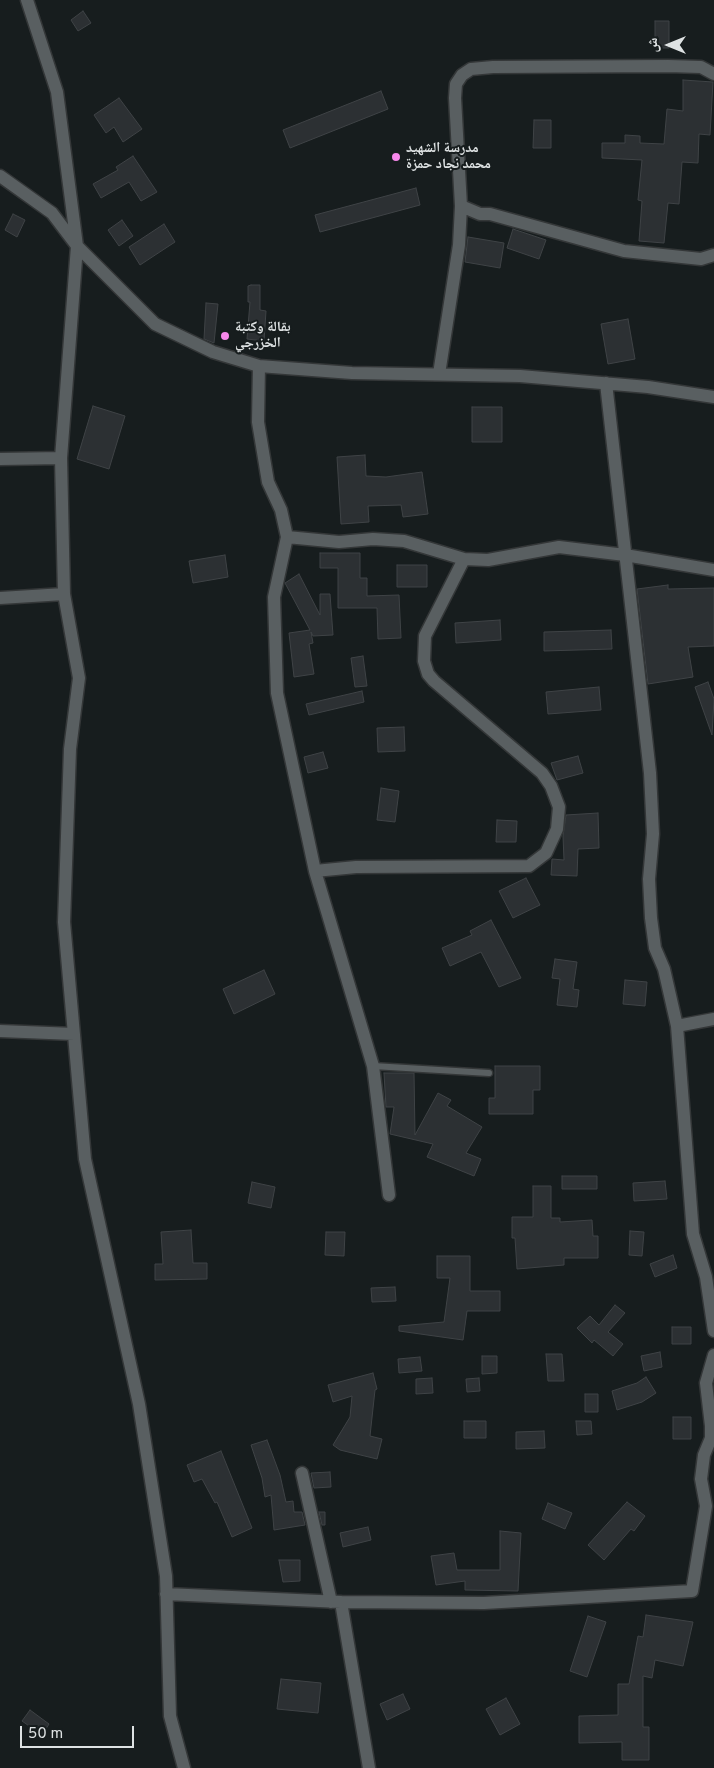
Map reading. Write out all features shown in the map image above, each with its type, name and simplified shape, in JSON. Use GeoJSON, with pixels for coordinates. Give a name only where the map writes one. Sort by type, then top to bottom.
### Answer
{"type":"FeatureCollection","features":[{"type":"Feature","properties":{"kind":"street"},"geometry":{"type":"LineString","coordinates":[[27,0],[57,92],[77,246],[61,458],[64,594],[79,678],[70,749],[64,922],[85,1159],[139,1404],[166,1576],[170,1716],[184,1768]]}},
{"type":"Feature","properties":{"kind":"street"},"geometry":{"type":"LineString","coordinates":[[439,374],[459,245],[461,206],[455,98],[456,84],[462,75],[471,69],[668,66],[701,67],[714,74]]}},
{"type":"Feature","properties":{"kind":"street"},"geometry":{"type":"LineString","coordinates":[[0,176],[52,213],[77,246],[155,324],[213,352],[259,366],[352,373],[520,376],[606,383],[714,397]]}},
{"type":"Feature","properties":{"kind":"street"},"geometry":{"type":"LineString","coordinates":[[461,206],[480,214],[490,214],[624,251],[701,259],[714,255]]}},
{"type":"Feature","properties":{"kind":"street"},"geometry":{"type":"LineString","coordinates":[[259,366],[258,422],[268,482],[281,510],[287,537],[274,597],[277,693],[315,871],[373,1066],[389,1195]]}},
{"type":"Feature","properties":{"kind":"street"},"geometry":{"type":"LineString","coordinates":[[606,383],[650,773],[652,834],[649,879],[651,918],[655,948],[664,970],[677,1026],[693,1234],[706,1277],[714,1331]]}},
{"type":"Feature","properties":{"kind":"street"},"geometry":{"type":"LineString","coordinates":[[0,459],[61,458]]}},
{"type":"Feature","properties":{"kind":"street"},"geometry":{"type":"LineString","coordinates":[[287,537],[339,542],[373,539],[404,541],[464,560],[488,560],[560,548],[625,555],[714,570]]}},
{"type":"Feature","properties":{"kind":"street"},"geometry":{"type":"LineString","coordinates":[[315,871],[356,867],[529,866],[546,854],[557,829],[559,807],[551,786],[542,773],[434,681],[428,674],[424,661],[425,636],[464,560]]}},
{"type":"Feature","properties":{"kind":"street"},"geometry":{"type":"LineString","coordinates":[[0,598],[64,594]]}},
{"type":"Feature","properties":{"kind":"street"},"geometry":{"type":"LineString","coordinates":[[677,1026],[714,1019]]}},
{"type":"Feature","properties":{"kind":"street"},"geometry":{"type":"LineString","coordinates":[[0,1031],[74,1034]]}},
{"type":"Feature","properties":{"kind":"street"},"geometry":{"type":"LineString","coordinates":[[166,1594],[336,1602],[484,1603],[692,1591],[706,1506],[701,1479],[704,1455],[711,1438],[706,1383],[714,1355]]}},
{"type":"Feature","properties":{"kind":"street"},"geometry":{"type":"LineString","coordinates":[[302,1473],[336,1602],[369,1768]]}},
{"type":"Feature","properties":{"kind":"lane"},"geometry":{"type":"LineString","coordinates":[[373,1066],[489,1073]]}},
{"type":"Feature","properties":{"kind":"building"},"geometry":{"type":"Polygon","coordinates":[[[83,11],[91,23],[78,31],[71,20],[83,11]]]}},
{"type":"Feature","properties":{"kind":"building"},"geometry":{"type":"Polygon","coordinates":[[[655,21],[669,21],[669,48],[655,48],[655,21]]]}},
{"type":"Feature","properties":{"kind":"building"},"geometry":{"type":"Polygon","coordinates":[[[683,80],[713,82],[710,135],[699,134],[698,163],[682,162],[679,204],[668,203],[664,243],[639,241],[642,201],[638,200],[642,160],[602,158],[602,143],[625,143],[625,135],[640,136],[640,143],[664,144],[667,109],[683,111],[683,80]]]}},
{"type":"Feature","properties":{"kind":"building"},"geometry":{"type":"Polygon","coordinates":[[[381,91],[388,109],[290,148],[283,130],[381,91]]]}},
{"type":"Feature","properties":{"kind":"building"},"geometry":{"type":"Polygon","coordinates":[[[119,98],[142,129],[123,142],[114,127],[106,133],[94,115],[119,98]]]}},
{"type":"Feature","properties":{"kind":"building"},"geometry":{"type":"Polygon","coordinates":[[[534,120],[551,120],[551,148],[533,148],[534,120]]]}},
{"type":"Feature","properties":{"kind":"building"},"geometry":{"type":"Polygon","coordinates":[[[133,156],[157,192],[141,201],[129,182],[101,198],[93,184],[118,170],[116,167],[133,156]]]}},
{"type":"Feature","properties":{"kind":"building"},"geometry":{"type":"Polygon","coordinates":[[[416,188],[420,205],[320,232],[315,215],[416,188]]]}},
{"type":"Feature","properties":{"kind":"building"},"geometry":{"type":"Polygon","coordinates":[[[13,214],[25,220],[17,237],[5,230],[13,214]]]}},
{"type":"Feature","properties":{"kind":"building"},"geometry":{"type":"Polygon","coordinates":[[[122,220],[133,236],[119,246],[108,230],[122,220]]]}},
{"type":"Feature","properties":{"kind":"building"},"geometry":{"type":"Polygon","coordinates":[[[164,224],[175,242],[140,265],[129,247],[164,224]]]}},
{"type":"Feature","properties":{"kind":"building"},"geometry":{"type":"Polygon","coordinates":[[[513,229],[546,240],[539,259],[507,248],[513,229]]]}},
{"type":"Feature","properties":{"kind":"building"},"geometry":{"type":"Polygon","coordinates":[[[468,237],[504,243],[500,268],[465,262],[468,237]]]}},
{"type":"Feature","properties":{"kind":"building"},"geometry":{"type":"Polygon","coordinates":[[[260,285],[260,310],[266,311],[264,341],[247,339],[250,302],[248,302],[248,286],[260,285]]]}},
{"type":"Feature","properties":{"kind":"building"},"geometry":{"type":"Polygon","coordinates":[[[206,303],[218,304],[214,343],[204,339],[206,303]]]}},
{"type":"Feature","properties":{"kind":"building"},"geometry":{"type":"Polygon","coordinates":[[[628,319],[635,359],[608,364],[601,324],[628,319]]]}},
{"type":"Feature","properties":{"kind":"building"},"geometry":{"type":"Polygon","coordinates":[[[93,406],[125,416],[109,469],[77,459],[93,406]]]}},
{"type":"Feature","properties":{"kind":"building"},"geometry":{"type":"Polygon","coordinates":[[[472,407],[502,407],[502,442],[472,442],[472,407]]]}},
{"type":"Feature","properties":{"kind":"building"},"geometry":{"type":"Polygon","coordinates":[[[365,455],[366,476],[386,477],[422,472],[428,514],[403,517],[401,505],[368,506],[369,522],[341,524],[337,457],[365,455]]]}},
{"type":"Feature","properties":{"kind":"building"},"geometry":{"type":"Polygon","coordinates":[[[320,553],[360,553],[360,578],[367,578],[367,596],[399,595],[401,638],[378,639],[377,608],[338,608],[338,568],[320,568],[320,553]]]}},
{"type":"Feature","properties":{"kind":"building"},"geometry":{"type":"Polygon","coordinates":[[[225,555],[228,577],[193,583],[189,561],[225,555]]]}},
{"type":"Feature","properties":{"kind":"building"},"geometry":{"type":"Polygon","coordinates":[[[397,565],[427,565],[427,587],[397,587],[397,565]]]}},
{"type":"Feature","properties":{"kind":"building"},"geometry":{"type":"Polygon","coordinates":[[[299,574],[320,615],[320,594],[330,594],[333,635],[313,636],[311,632],[313,643],[309,644],[314,674],[294,677],[289,633],[310,630],[285,583],[299,574]]]}},
{"type":"Feature","properties":{"kind":"building"},"geometry":{"type":"Polygon","coordinates":[[[668,585],[668,589],[714,588],[714,646],[688,647],[693,677],[648,684],[637,589],[668,585]]]}},
{"type":"Feature","properties":{"kind":"building"},"geometry":{"type":"Polygon","coordinates":[[[500,620],[501,640],[456,643],[455,623],[500,620]]]}},
{"type":"Feature","properties":{"kind":"building"},"geometry":{"type":"Polygon","coordinates":[[[611,630],[612,649],[544,651],[544,632],[611,630]]]}},
{"type":"Feature","properties":{"kind":"building"},"geometry":{"type":"Polygon","coordinates":[[[363,656],[367,686],[355,687],[351,658],[363,656]]]}},
{"type":"Feature","properties":{"kind":"building"},"geometry":{"type":"Polygon","coordinates":[[[708,682],[714,699],[712,735],[695,687],[708,682]]]}},
{"type":"Feature","properties":{"kind":"building"},"geometry":{"type":"Polygon","coordinates":[[[599,687],[601,710],[548,714],[546,692],[599,687]]]}},
{"type":"Feature","properties":{"kind":"building"},"geometry":{"type":"Polygon","coordinates":[[[362,691],[364,702],[309,715],[306,704],[362,691]]]}},
{"type":"Feature","properties":{"kind":"building"},"geometry":{"type":"Polygon","coordinates":[[[404,727],[405,751],[378,752],[377,728],[404,727]]]}},
{"type":"Feature","properties":{"kind":"building"},"geometry":{"type":"Polygon","coordinates":[[[323,752],[328,768],[308,773],[304,757],[323,752]]]}},
{"type":"Feature","properties":{"kind":"building"},"geometry":{"type":"Polygon","coordinates":[[[578,756],[583,773],[557,780],[551,763],[578,756]]]}},
{"type":"Feature","properties":{"kind":"building"},"geometry":{"type":"Polygon","coordinates":[[[381,788],[399,791],[395,822],[377,820],[381,788]]]}},
{"type":"Feature","properties":{"kind":"building"},"geometry":{"type":"Polygon","coordinates":[[[598,813],[599,848],[578,849],[577,876],[551,875],[552,859],[564,860],[563,836],[566,815],[598,813]]]}},
{"type":"Feature","properties":{"kind":"building"},"geometry":{"type":"Polygon","coordinates":[[[497,820],[517,821],[516,842],[496,842],[497,820]]]}},
{"type":"Feature","properties":{"kind":"building"},"geometry":{"type":"Polygon","coordinates":[[[526,878],[540,905],[513,918],[499,891],[526,878]]]}},
{"type":"Feature","properties":{"kind":"building"},"geometry":{"type":"Polygon","coordinates":[[[491,920],[521,978],[499,987],[481,952],[450,966],[442,948],[472,935],[470,931],[491,920]]]}},
{"type":"Feature","properties":{"kind":"building"},"geometry":{"type":"Polygon","coordinates":[[[555,959],[577,962],[573,989],[579,990],[577,1007],[557,1005],[560,979],[552,978],[555,959]]]}},
{"type":"Feature","properties":{"kind":"building"},"geometry":{"type":"Polygon","coordinates":[[[264,970],[275,994],[234,1014],[223,989],[264,970]]]}},
{"type":"Feature","properties":{"kind":"building"},"geometry":{"type":"Polygon","coordinates":[[[625,980],[647,982],[645,1006],[623,1004],[625,980]]]}},
{"type":"Feature","properties":{"kind":"building"},"geometry":{"type":"Polygon","coordinates":[[[495,1066],[540,1066],[540,1090],[533,1090],[533,1114],[489,1114],[489,1098],[495,1098],[495,1066]]]}},
{"type":"Feature","properties":{"kind":"building"},"geometry":{"type":"Polygon","coordinates":[[[384,1073],[414,1073],[415,1135],[438,1093],[451,1100],[447,1106],[482,1127],[466,1153],[481,1159],[474,1176],[427,1157],[433,1144],[390,1134],[394,1107],[386,1107],[384,1073]]]}},
{"type":"Feature","properties":{"kind":"building"},"geometry":{"type":"Polygon","coordinates":[[[562,1176],[597,1176],[597,1189],[562,1189],[562,1176]]]}},
{"type":"Feature","properties":{"kind":"building"},"geometry":{"type":"Polygon","coordinates":[[[665,1181],[667,1199],[634,1201],[633,1183],[665,1181]]]}},
{"type":"Feature","properties":{"kind":"building"},"geometry":{"type":"Polygon","coordinates":[[[252,1182],[275,1187],[271,1208],[248,1203],[252,1182]]]}},
{"type":"Feature","properties":{"kind":"building"},"geometry":{"type":"Polygon","coordinates":[[[533,1186],[551,1186],[551,1218],[560,1218],[560,1222],[592,1220],[593,1236],[598,1236],[598,1258],[564,1258],[564,1265],[517,1269],[515,1238],[512,1238],[512,1217],[533,1217],[533,1186]]]}},
{"type":"Feature","properties":{"kind":"building"},"geometry":{"type":"Polygon","coordinates":[[[191,1230],[193,1263],[207,1263],[207,1279],[155,1280],[155,1264],[163,1264],[161,1232],[191,1230]]]}},
{"type":"Feature","properties":{"kind":"building"},"geometry":{"type":"Polygon","coordinates":[[[630,1231],[644,1232],[642,1256],[629,1255],[630,1231]]]}},
{"type":"Feature","properties":{"kind":"building"},"geometry":{"type":"Polygon","coordinates":[[[326,1232],[345,1232],[344,1256],[325,1255],[326,1232]]]}},
{"type":"Feature","properties":{"kind":"building"},"geometry":{"type":"Polygon","coordinates":[[[673,1255],[677,1268],[655,1277],[650,1264],[673,1255]]]}},
{"type":"Feature","properties":{"kind":"building"},"geometry":{"type":"Polygon","coordinates":[[[437,1256],[470,1256],[470,1291],[500,1291],[500,1311],[467,1311],[463,1340],[399,1331],[399,1326],[444,1322],[450,1278],[437,1278],[437,1256]]]}},
{"type":"Feature","properties":{"kind":"building"},"geometry":{"type":"Polygon","coordinates":[[[395,1287],[396,1301],[372,1302],[371,1288],[395,1287]]]}},
{"type":"Feature","properties":{"kind":"building"},"geometry":{"type":"Polygon","coordinates":[[[615,1305],[625,1313],[608,1332],[623,1344],[613,1356],[594,1340],[592,1343],[577,1328],[590,1316],[599,1325],[615,1305]]]}},
{"type":"Feature","properties":{"kind":"building"},"geometry":{"type":"Polygon","coordinates":[[[672,1327],[691,1327],[691,1344],[672,1344],[672,1327]]]}},
{"type":"Feature","properties":{"kind":"building"},"geometry":{"type":"Polygon","coordinates":[[[660,1352],[662,1367],[644,1371],[641,1356],[660,1352]]]}},
{"type":"Feature","properties":{"kind":"building"},"geometry":{"type":"Polygon","coordinates":[[[546,1354],[562,1354],[564,1381],[548,1381],[546,1354]]]}},
{"type":"Feature","properties":{"kind":"building"},"geometry":{"type":"Polygon","coordinates":[[[482,1356],[497,1356],[497,1373],[482,1374],[482,1356]]]}},
{"type":"Feature","properties":{"kind":"building"},"geometry":{"type":"Polygon","coordinates":[[[420,1357],[422,1371],[399,1373],[398,1359],[420,1357]]]}},
{"type":"Feature","properties":{"kind":"building"},"geometry":{"type":"Polygon","coordinates":[[[373,1373],[377,1389],[375,1390],[370,1436],[382,1439],[377,1459],[340,1450],[333,1445],[350,1417],[352,1396],[333,1402],[328,1385],[373,1373]]]}},
{"type":"Feature","properties":{"kind":"building"},"geometry":{"type":"Polygon","coordinates":[[[646,1377],[656,1393],[642,1402],[617,1410],[612,1391],[637,1383],[646,1377]]]}},
{"type":"Feature","properties":{"kind":"building"},"geometry":{"type":"Polygon","coordinates":[[[432,1378],[433,1393],[416,1394],[416,1379],[432,1378]]]}},
{"type":"Feature","properties":{"kind":"building"},"geometry":{"type":"Polygon","coordinates":[[[479,1378],[480,1391],[467,1392],[466,1379],[479,1378]]]}},
{"type":"Feature","properties":{"kind":"building"},"geometry":{"type":"Polygon","coordinates":[[[585,1394],[598,1394],[598,1412],[585,1412],[585,1394]]]}},
{"type":"Feature","properties":{"kind":"building"},"geometry":{"type":"Polygon","coordinates":[[[673,1417],[691,1417],[691,1439],[673,1439],[673,1417]]]}},
{"type":"Feature","properties":{"kind":"building"},"geometry":{"type":"Polygon","coordinates":[[[464,1421],[486,1421],[486,1438],[464,1438],[464,1421]]]}},
{"type":"Feature","properties":{"kind":"building"},"geometry":{"type":"Polygon","coordinates":[[[576,1421],[591,1421],[592,1434],[577,1435],[576,1421]]]}},
{"type":"Feature","properties":{"kind":"building"},"geometry":{"type":"Polygon","coordinates":[[[544,1431],[545,1448],[516,1449],[516,1432],[544,1431]]]}},
{"type":"Feature","properties":{"kind":"building"},"geometry":{"type":"Polygon","coordinates":[[[267,1440],[280,1475],[286,1502],[293,1501],[294,1512],[302,1512],[305,1525],[274,1530],[271,1495],[265,1497],[262,1478],[251,1445],[267,1440]]]}},
{"type":"Feature","properties":{"kind":"building"},"geometry":{"type":"Polygon","coordinates":[[[221,1451],[252,1528],[232,1537],[217,1502],[215,1503],[202,1479],[194,1482],[187,1465],[221,1451]]]}},
{"type":"Feature","properties":{"kind":"building"},"geometry":{"type":"Polygon","coordinates":[[[330,1472],[331,1487],[314,1488],[311,1473],[330,1472]]]}},
{"type":"Feature","properties":{"kind":"building"},"geometry":{"type":"Polygon","coordinates":[[[627,1502],[645,1516],[634,1531],[631,1529],[604,1560],[588,1545],[627,1502]]]}},
{"type":"Feature","properties":{"kind":"building"},"geometry":{"type":"Polygon","coordinates":[[[548,1503],[572,1513],[565,1529],[542,1519],[548,1503]]]}},
{"type":"Feature","properties":{"kind":"building"},"geometry":{"type":"Polygon","coordinates":[[[319,1512],[325,1512],[325,1525],[322,1525],[319,1512]]]}},
{"type":"Feature","properties":{"kind":"building"},"geometry":{"type":"Polygon","coordinates":[[[368,1527],[371,1540],[343,1547],[340,1533],[368,1527]]]}},
{"type":"Feature","properties":{"kind":"building"},"geometry":{"type":"Polygon","coordinates":[[[500,1531],[521,1533],[518,1591],[465,1590],[465,1581],[436,1585],[431,1556],[454,1553],[457,1570],[500,1570],[500,1531]]]}},
{"type":"Feature","properties":{"kind":"building"},"geometry":{"type":"Polygon","coordinates":[[[279,1560],[300,1560],[300,1581],[283,1582],[279,1560]]]}},
{"type":"Feature","properties":{"kind":"building"},"geometry":{"type":"Polygon","coordinates":[[[646,1615],[693,1622],[683,1666],[655,1660],[652,1678],[643,1676],[643,1727],[649,1727],[649,1760],[622,1760],[622,1742],[579,1743],[579,1716],[618,1715],[618,1684],[629,1684],[638,1636],[643,1637],[646,1615]]]}},
{"type":"Feature","properties":{"kind":"building"},"geometry":{"type":"Polygon","coordinates":[[[588,1616],[606,1622],[587,1677],[570,1671],[588,1616]]]}},
{"type":"Feature","properties":{"kind":"building"},"geometry":{"type":"Polygon","coordinates":[[[281,1679],[321,1683],[318,1713],[277,1709],[281,1679]]]}},
{"type":"Feature","properties":{"kind":"building"},"geometry":{"type":"Polygon","coordinates":[[[403,1694],[410,1709],[387,1720],[380,1704],[403,1694]]]}},
{"type":"Feature","properties":{"kind":"building"},"geometry":{"type":"Polygon","coordinates":[[[506,1698],[520,1724],[500,1735],[486,1709],[506,1698]]]}},
{"type":"Feature","properties":{"kind":"building"},"geometry":{"type":"Polygon","coordinates":[[[30,1710],[49,1724],[42,1735],[22,1721],[30,1710]]]}},
{"type":"Feature","properties":{"kind":"place","name":"مدرسة الشهيد محمد نجاد حمزة"},"geometry":{"type":"Point","coordinates":[396,157]}},
{"type":"Feature","properties":{"kind":"place","name":"بقالة وكتبة الخزرجي"},"geometry":{"type":"Point","coordinates":[225,336]}}]}
